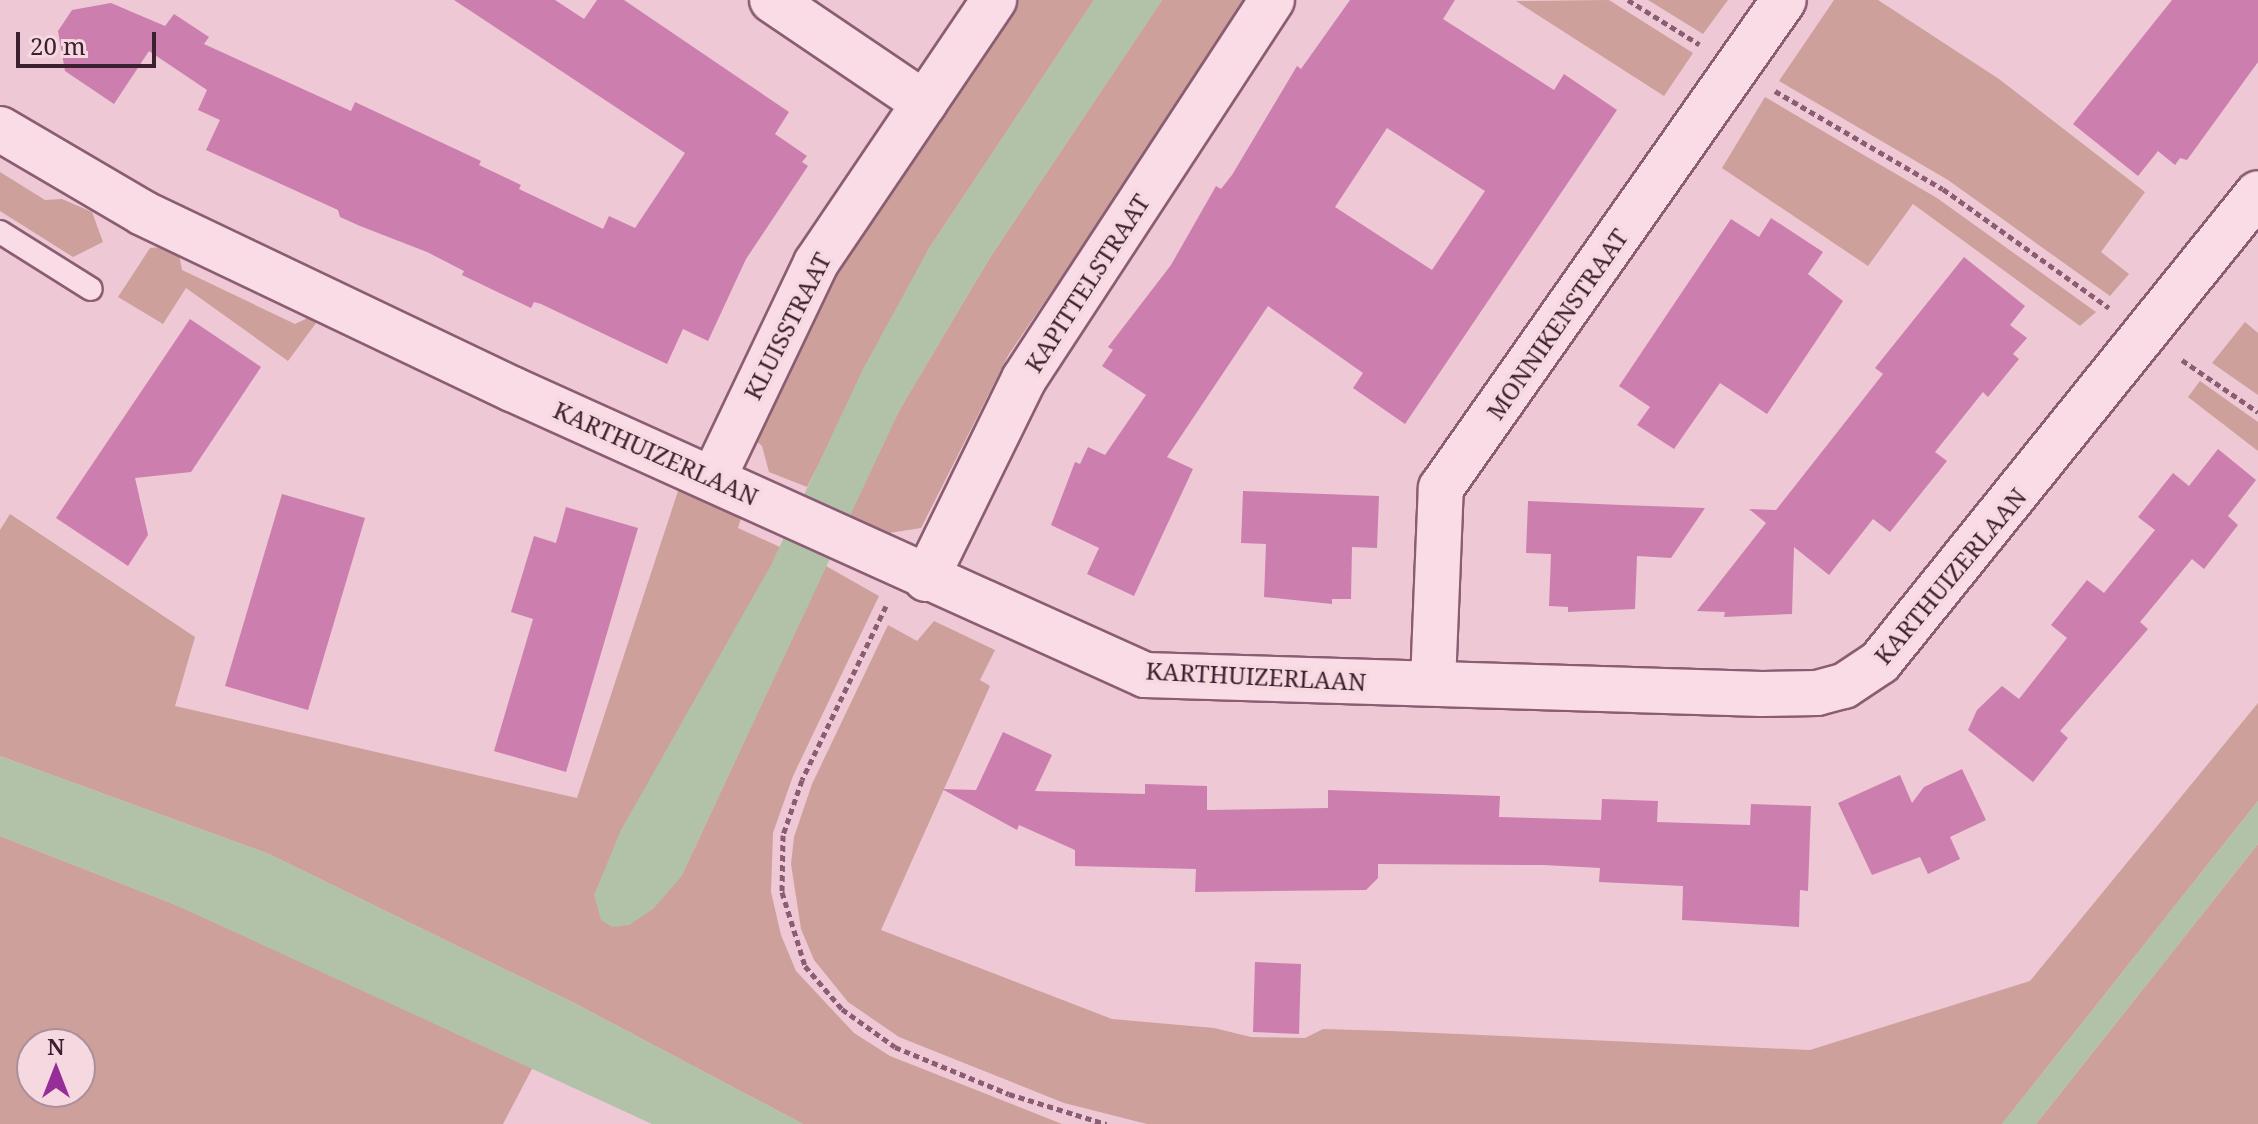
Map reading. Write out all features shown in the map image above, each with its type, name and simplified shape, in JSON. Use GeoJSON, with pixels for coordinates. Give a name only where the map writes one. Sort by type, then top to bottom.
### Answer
{"type":"FeatureCollection","features":[{"type":"Feature","properties":{"kind":"street"},"geometry":{"type":"LineString","coordinates":[[772,0],[924,103]]}},
{"type":"Feature","properties":{"kind":"street","name":"KLUISSTRAAT"},"geometry":{"type":"LineString","coordinates":[[714,477],[816,263],[994,0]]}},
{"type":"Feature","properties":{"kind":"street","name":"KAPITTELSTRAAT"},"geometry":{"type":"LineString","coordinates":[[901,567],[1272,0]]}},
{"type":"Feature","properties":{"kind":"street","name":"MONNIKENSTRAAT"},"geometry":{"type":"LineString","coordinates":[[1433,683],[1441,488],[1784,0]]}},
{"type":"Feature","properties":{"kind":"street","name":"KARTHUIZERLAAN"},"geometry":{"type":"LineString","coordinates":[[0,129],[143,213],[512,389],[714,477],[901,567],[1145,675],[1762,694],[1817,693],[1844,686],[1865,675],[1903,638],[2258,193]]}},
{"type":"Feature","properties":{"kind":"lane"},"geometry":{"type":"LineString","coordinates":[[0,232],[91,289]]}},
{"type":"Feature","properties":{"kind":"path"},"geometry":{"type":"LineString","coordinates":[[1628,0],[1737,69],[1943,189],[2258,412]]}},
{"type":"Feature","properties":{"kind":"path"},"geometry":{"type":"LineString","coordinates":[[901,567],[802,780],[783,835],[782,892],[791,932],[805,966],[825,991],[860,1025],[895,1047],[1009,1094],[1106,1124]]}},
{"type":"Feature","properties":{"kind":"shaded area"},"geometry":{"type":"Polygon","coordinates":[[[1014,0],[1094,0],[928,250],[807,487],[769,472],[762,446],[752,437],[820,290],[1014,0]]]}},
{"type":"Feature","properties":{"kind":"shaded area"},"geometry":{"type":"Polygon","coordinates":[[[1094,0],[1162,0],[989,259],[900,409],[681,877],[653,909],[629,925],[612,927],[601,920],[594,895],[621,830],[771,565],[863,369],[928,250],[1094,0]]]}},
{"type":"Feature","properties":{"kind":"shaded area"},"geometry":{"type":"Polygon","coordinates":[[[1162,0],[1250,0],[1009,354],[921,528],[889,533],[849,515],[900,409],[989,259],[1162,0]]]}},
{"type":"Feature","properties":{"kind":"shaded area"},"geometry":{"type":"Polygon","coordinates":[[[1609,0],[1693,53],[1664,96],[1516,1],[1609,0]]]}},
{"type":"Feature","properties":{"kind":"shaded area"},"geometry":{"type":"Polygon","coordinates":[[[1648,0],[1728,0],[1703,34],[1648,0]]]}},
{"type":"Feature","properties":{"kind":"shaded area"},"geometry":{"type":"Polygon","coordinates":[[[1834,0],[1878,0],[1999,79],[2145,192],[2101,252],[2129,274],[2110,296],[1948,180],[1779,81],[1834,0]]]}},
{"type":"Feature","properties":{"kind":"shaded area"},"geometry":{"type":"Polygon","coordinates":[[[1765,97],[1937,198],[2096,312],[2080,326],[1913,204],[1868,266],[1722,168],[1765,97]]]}},
{"type":"Feature","properties":{"kind":"shaded area"},"geometry":{"type":"Polygon","coordinates":[[[0,172],[45,200],[62,199],[92,212],[103,242],[73,257],[0,211],[0,172]]]}},
{"type":"Feature","properties":{"kind":"shaded area"},"geometry":{"type":"Polygon","coordinates":[[[164,247],[179,254],[182,270],[295,324],[312,316],[319,319],[288,361],[186,288],[163,324],[118,297],[150,248],[164,247]]]}},
{"type":"Feature","properties":{"kind":"shaded area"},"geometry":{"type":"Polygon","coordinates":[[[2245,322],[2258,333],[2258,395],[2212,363],[2245,322]]]}},
{"type":"Feature","properties":{"kind":"shaded area"},"geometry":{"type":"Polygon","coordinates":[[[2200,381],[2258,422],[2258,451],[2188,397],[2200,381]]]}},
{"type":"Feature","properties":{"kind":"shaded area"},"geometry":{"type":"Polygon","coordinates":[[[679,488],[743,512],[738,528],[780,547],[681,877],[826,566],[879,596],[793,776],[773,833],[771,892],[781,935],[796,971],[854,1033],[890,1056],[1062,1124],[803,1124],[576,1004],[269,854],[0,756],[0,530],[10,514],[195,637],[175,706],[577,798],[679,488]]]}},
{"type":"Feature","properties":{"kind":"shaded area"},"geometry":{"type":"Polygon","coordinates":[[[934,621],[995,650],[980,680],[990,686],[881,930],[1112,1019],[1214,1028],[1251,1037],[1305,1038],[1323,1029],[1810,1050],[2030,981],[2258,703],[2258,801],[2002,1124],[1147,1124],[1064,1103],[899,1037],[848,1002],[814,960],[801,929],[791,864],[794,837],[812,784],[888,625],[917,641],[934,621]]]}},
{"type":"Feature","properties":{"kind":"shaded area"},"geometry":{"type":"Polygon","coordinates":[[[0,756],[269,854],[576,1004],[803,1124],[652,1124],[176,905],[0,836],[0,756]]]}},
{"type":"Feature","properties":{"kind":"shaded area"},"geometry":{"type":"Polygon","coordinates":[[[2258,801],[2258,844],[2036,1124],[2002,1124],[2258,801]]]}},
{"type":"Feature","properties":{"kind":"shaded area"},"geometry":{"type":"Polygon","coordinates":[[[0,836],[176,905],[533,1067],[503,1124],[0,1124],[0,836]]]}},
{"type":"Feature","properties":{"kind":"shaded area"},"geometry":{"type":"Polygon","coordinates":[[[2258,844],[2258,1124],[2036,1124],[2258,844]]]}},
{"type":"Feature","properties":{"kind":"building"},"geometry":{"type":"Polygon","coordinates":[[[454,0],[555,0],[584,19],[597,0],[624,0],[789,112],[775,134],[807,156],[802,162],[808,166],[746,259],[708,341],[683,329],[667,364],[541,304],[534,302],[531,308],[462,275],[464,271],[427,252],[340,217],[338,210],[206,150],[220,120],[198,110],[207,90],[149,51],[114,104],[65,71],[58,31],[72,10],[111,3],[165,26],[174,14],[209,37],[204,44],[351,111],[355,102],[481,161],[479,165],[521,185],[519,189],[603,229],[609,216],[635,228],[685,153],[454,0]]]}},
{"type":"Feature","properties":{"kind":"building"},"geometry":{"type":"Polygon","coordinates":[[[1350,0],[1455,0],[1443,19],[1554,90],[1564,74],[1617,110],[1405,424],[1353,388],[1363,373],[1268,306],[1167,457],[1193,469],[1134,596],[1087,574],[1099,548],[1051,525],[1075,462],[1080,464],[1088,447],[1105,455],[1146,395],[1102,366],[1113,350],[1108,347],[1171,265],[1216,186],[1221,189],[1232,175],[1297,66],[1301,69],[1350,0]],[[1387,128],[1335,207],[1432,270],[1485,191],[1387,128]]]}},
{"type":"Feature","properties":{"kind":"building"},"geometry":{"type":"Polygon","coordinates":[[[2172,0],[2258,0],[2258,62],[2187,160],[2180,158],[2175,165],[2158,151],[2138,176],[2073,124],[2172,0]]]}},
{"type":"Feature","properties":{"kind":"building"},"geometry":{"type":"Polygon","coordinates":[[[1771,218],[1823,252],[1808,274],[1843,301],[1767,414],[1720,383],[1674,449],[1637,425],[1650,407],[1619,386],[1731,219],[1759,237],[1771,218]]]}},
{"type":"Feature","properties":{"kind":"building"},"geometry":{"type":"Polygon","coordinates":[[[1964,257],[2025,306],[2010,325],[2027,338],[2013,354],[2019,359],[1988,397],[1983,392],[1935,452],[1947,461],[1890,532],[1873,519],[1829,575],[1794,547],[1792,614],[1724,617],[1725,612],[1697,611],[1766,523],[1749,509],[1776,510],[1883,374],[1875,368],[1964,257]]]}},
{"type":"Feature","properties":{"kind":"building"},"geometry":{"type":"Polygon","coordinates":[[[190,319],[261,367],[191,472],[135,478],[148,535],[128,566],[56,518],[190,319]]]}},
{"type":"Feature","properties":{"kind":"building"},"geometry":{"type":"Polygon","coordinates":[[[2218,449],[2256,480],[2228,516],[2238,525],[2204,569],[2192,559],[2140,622],[2148,629],[2060,731],[2068,738],[2033,782],[1968,730],[1977,710],[2002,686],[2019,699],[2067,638],[2051,625],[2087,580],[2104,593],[2155,530],[2138,517],[2173,473],[2189,486],[2218,449]]]}},
{"type":"Feature","properties":{"kind":"building"},"geometry":{"type":"Polygon","coordinates":[[[1243,491],[1379,496],[1377,548],[1352,547],[1351,599],[1332,599],[1332,604],[1264,597],[1266,544],[1241,543],[1243,491]]]}},
{"type":"Feature","properties":{"kind":"building"},"geometry":{"type":"Polygon","coordinates":[[[282,494],[365,518],[308,710],[225,686],[282,494]]]}},
{"type":"Feature","properties":{"kind":"building"},"geometry":{"type":"Polygon","coordinates":[[[1528,501],[1705,508],[1671,558],[1637,556],[1635,609],[1568,612],[1568,607],[1549,606],[1551,554],[1526,553],[1528,501]]]}},
{"type":"Feature","properties":{"kind":"building"},"geometry":{"type":"Polygon","coordinates":[[[566,507],[638,528],[566,772],[494,751],[533,619],[511,612],[534,536],[556,543],[566,507]]]}},
{"type":"Feature","properties":{"kind":"building"},"geometry":{"type":"Polygon","coordinates":[[[1003,732],[1052,755],[1035,791],[1145,794],[1145,784],[1207,786],[1207,810],[1328,808],[1328,790],[1500,796],[1499,817],[1601,820],[1602,799],[1658,801],[1657,822],[1750,825],[1751,804],[1811,806],[1808,891],[1800,890],[1799,927],[1682,920],[1683,886],[1599,882],[1600,868],[1378,864],[1378,878],[1366,890],[1195,892],[1196,869],[1075,866],[1075,850],[1019,825],[1017,830],[942,789],[976,790],[1003,732]]]}},
{"type":"Feature","properties":{"kind":"building"},"geometry":{"type":"Polygon","coordinates":[[[1962,769],[1986,820],[1950,837],[1960,859],[1928,874],[1920,857],[1872,875],[1838,803],[1900,775],[1912,803],[1924,787],[1962,769]]]}},
{"type":"Feature","properties":{"kind":"building"},"geometry":{"type":"Polygon","coordinates":[[[1255,962],[1301,964],[1299,1034],[1253,1032],[1255,962]]]}}]}
